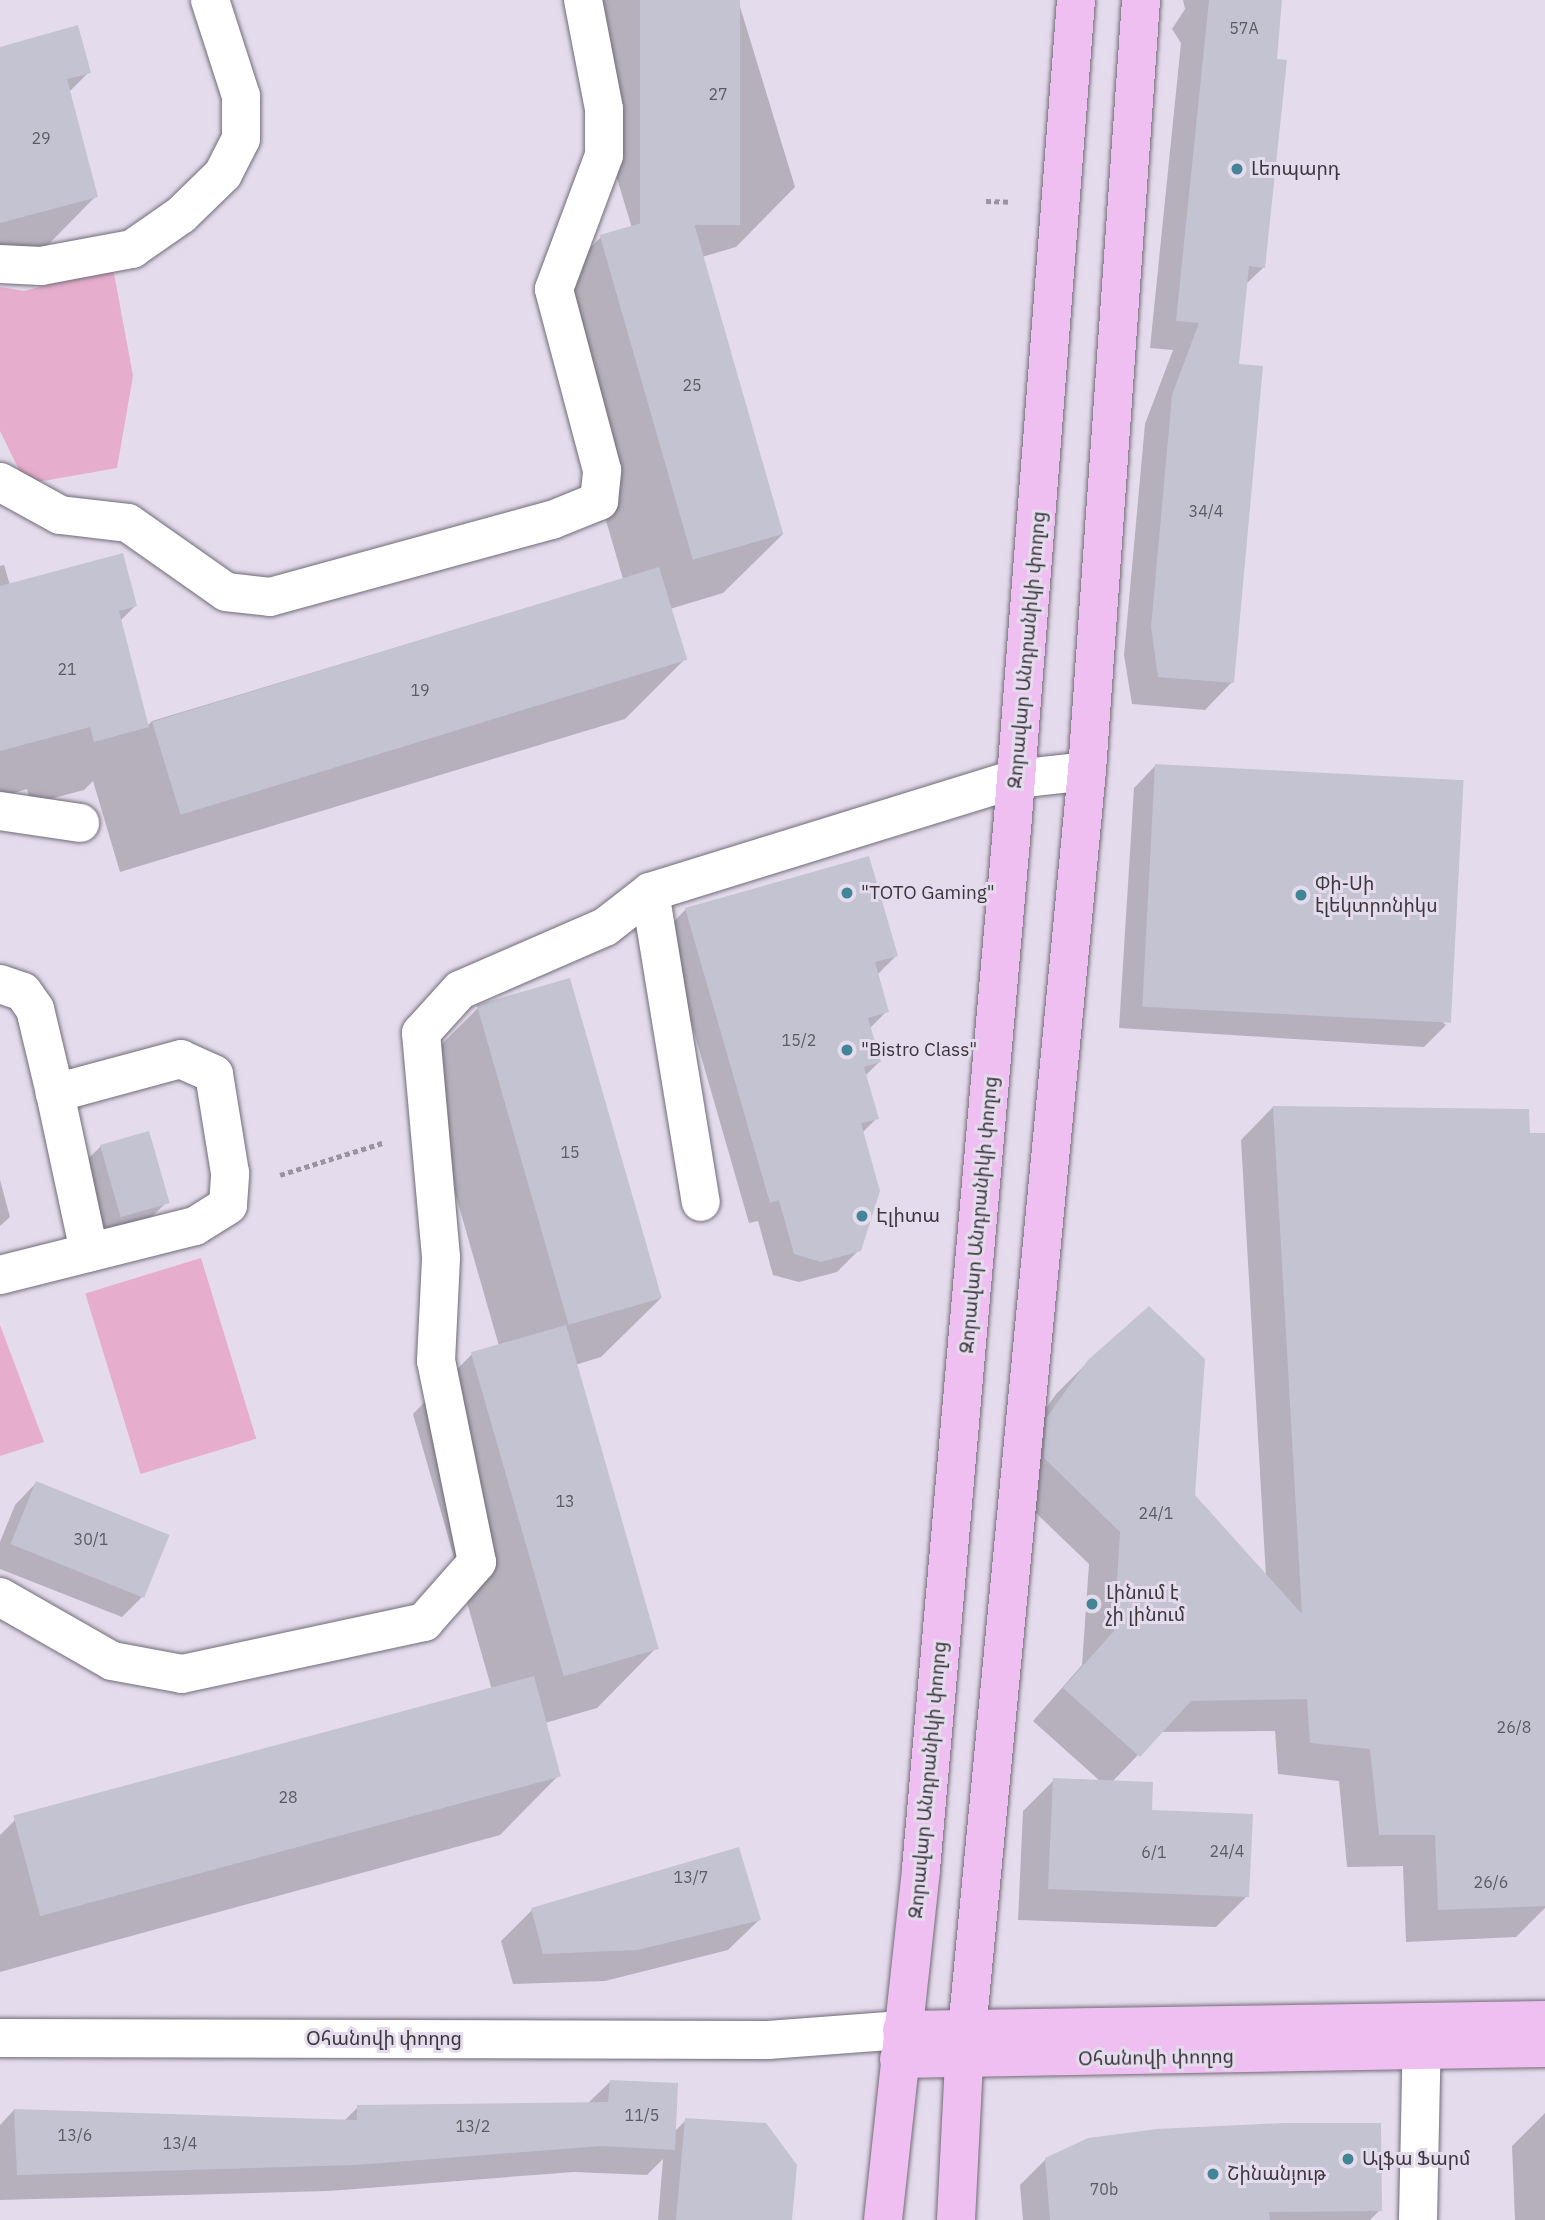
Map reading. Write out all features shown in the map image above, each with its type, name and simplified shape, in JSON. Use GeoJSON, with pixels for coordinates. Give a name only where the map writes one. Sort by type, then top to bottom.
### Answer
{"type":"FeatureCollection","features":[{"type":"Feature","properties":{"kind":"main road","name":"Զորավար Անդրանիկի փողոց"},"geometry":{"type":"LineString","coordinates":[[883,2220],[921,1869],[1016,779],[1076,0]]}},
{"type":"Feature","properties":{"kind":"main road"},"geometry":{"type":"LineString","coordinates":[[956,2220],[966,2046],[1087,771],[1141,0]]}},
{"type":"Feature","properties":{"kind":"main road","name":"Օհանովի փողոց"},"geometry":{"type":"LineString","coordinates":[[1422,2038],[1545,2020]]}},
{"type":"Feature","properties":{"kind":"main road","name":"Օհանովի փողոց"},"geometry":{"type":"LineString","coordinates":[[901,2045],[1422,2038],[1545,2048]]}},
{"type":"Feature","properties":{"kind":"street"},"geometry":{"type":"LineString","coordinates":[[0,264],[41,266],[132,249],[181,215],[223,174],[241,139],[241,96],[210,0]]}},
{"type":"Feature","properties":{"kind":"street"},"geometry":{"type":"LineString","coordinates":[[0,482],[60,515],[128,523],[226,592],[270,597],[552,520],[599,501],[602,470],[554,289],[604,155],[604,109],[583,0]]}},
{"type":"Feature","properties":{"kind":"street"},"geometry":{"type":"LineString","coordinates":[[0,1597],[112,1661],[183,1674],[424,1622],[477,1562],[436,1361],[441,1258],[421,1033],[460,990],[604,927],[650,892],[1016,779],[1087,771]]}},
{"type":"Feature","properties":{"kind":"street"},"geometry":{"type":"LineString","coordinates":[[0,811],[80,823]]}},
{"type":"Feature","properties":{"kind":"street"},"geometry":{"type":"LineString","coordinates":[[650,892],[701,1202]]}},
{"type":"Feature","properties":{"kind":"street"},"geometry":{"type":"LineString","coordinates":[[0,985],[23,992],[35,1009],[89,1252]]}},
{"type":"Feature","properties":{"kind":"street"},"geometry":{"type":"LineString","coordinates":[[0,1275],[195,1226],[228,1205],[229,1191],[214,1073],[181,1059],[55,1093]]}},
{"type":"Feature","properties":{"kind":"street","name":"Օհանովի փողոց"},"geometry":{"type":"LineString","coordinates":[[0,2038],[768,2040],[901,2045]]}},
{"type":"Feature","properties":{"kind":"street"},"geometry":{"type":"LineString","coordinates":[[1418,2220],[1422,2038]]}},
{"type":"Feature","properties":{"kind":"path"},"geometry":{"type":"LineString","coordinates":[[986,201],[1013,203]]}},
{"type":"Feature","properties":{"kind":"path"},"geometry":{"type":"LineString","coordinates":[[229,1191],[429,1128]]}},
{"type":"Feature","properties":{"kind":"shaded area"},"geometry":{"type":"Polygon","coordinates":[[[113,268],[133,376],[117,468],[26,484],[0,431],[0,287],[24,291],[113,268]]]}},
{"type":"Feature","properties":{"kind":"shaded area"},"geometry":{"type":"Polygon","coordinates":[[[201,1258],[256,1439],[141,1474],[85,1293],[201,1258]]]}},
{"type":"Feature","properties":{"kind":"shaded area"},"geometry":{"type":"Polygon","coordinates":[[[0,1325],[44,1442],[0,1456],[0,1325]]]}},
{"type":"Feature","properties":{"kind":"building"},"geometry":{"type":"Polygon","coordinates":[[[640,0],[740,0],[740,225],[640,225],[640,0]]]}},
{"type":"Feature","properties":{"kind":"building"},"geometry":{"type":"Polygon","coordinates":[[[1209,0],[1282,0],[1277,59],[1287,60],[1265,268],[1249,266],[1239,364],[1263,366],[1234,683],[1158,677],[1151,627],[1172,395],[1199,323],[1176,321],[1209,0]]]}},
{"type":"Feature","properties":{"kind":"building"},"geometry":{"type":"Polygon","coordinates":[[[78,25],[91,73],[67,79],[98,197],[0,223],[0,47],[78,25]]]}},
{"type":"Feature","properties":{"kind":"building"},"geometry":{"type":"Polygon","coordinates":[[[690,209],[783,534],[693,560],[600,235],[690,209]]]}},
{"type":"Feature","properties":{"kind":"building"},"geometry":{"type":"Polygon","coordinates":[[[123,553],[137,606],[119,611],[149,727],[94,742],[90,727],[0,751],[0,586],[123,553]]]}},
{"type":"Feature","properties":{"kind":"building"},"geometry":{"type":"Polygon","coordinates":[[[659,567],[687,660],[181,815],[152,722],[659,567]]]}},
{"type":"Feature","properties":{"kind":"building","name":"Փի-Սի էլեկտրոնիկս"},"geometry":{"type":"Polygon","coordinates":[[[1155,764],[1464,780],[1451,1023],[1142,1007],[1155,764]]]}},
{"type":"Feature","properties":{"kind":"building"},"geometry":{"type":"Polygon","coordinates":[[[869,856],[898,956],[875,962],[889,1012],[868,1018],[881,1062],[864,1067],[879,1119],[861,1123],[880,1191],[861,1251],[821,1262],[794,1254],[779,1200],[770,1203],[685,908],[869,856]]]}},
{"type":"Feature","properties":{"kind":"building"},"geometry":{"type":"Polygon","coordinates":[[[570,978],[662,1298],[569,1325],[477,1005],[570,978]]]}},
{"type":"Feature","properties":{"kind":"building"},"geometry":{"type":"Polygon","coordinates":[[[1273,1106],[1529,1109],[1530,1133],[1545,1133],[1545,1906],[1438,1910],[1435,1835],[1379,1835],[1370,1749],[1310,1743],[1307,1699],[1191,1701],[1140,1757],[1063,1688],[1114,1631],[1120,1532],[1044,1458],[1047,1417],[1088,1360],[1149,1306],[1205,1359],[1195,1495],[1302,1614],[1273,1106]]]}},
{"type":"Feature","properties":{"kind":"building"},"geometry":{"type":"Polygon","coordinates":[[[149,1131],[170,1203],[121,1217],[100,1145],[149,1131]]]}},
{"type":"Feature","properties":{"kind":"building"},"geometry":{"type":"Polygon","coordinates":[[[566,1325],[659,1649],[564,1676],[471,1352],[566,1325]]]}},
{"type":"Feature","properties":{"kind":"building"},"geometry":{"type":"Polygon","coordinates":[[[36,1481],[170,1535],[144,1598],[11,1544],[36,1481]]]}},
{"type":"Feature","properties":{"kind":"building"},"geometry":{"type":"Polygon","coordinates":[[[534,1676],[561,1776],[40,1916],[13,1816],[534,1676]]]}},
{"type":"Feature","properties":{"kind":"building"},"geometry":{"type":"Polygon","coordinates":[[[1053,1778],[1153,1782],[1152,1810],[1253,1814],[1249,1897],[1048,1889],[1053,1778]]]}},
{"type":"Feature","properties":{"kind":"building"},"geometry":{"type":"Polygon","coordinates":[[[739,1847],[761,1920],[637,1950],[543,1954],[531,1908],[739,1847]]]}},
{"type":"Feature","properties":{"kind":"building"},"geometry":{"type":"Polygon","coordinates":[[[610,2080],[678,2083],[675,2150],[601,2146],[356,2165],[17,2175],[14,2109],[357,2120],[357,2105],[608,2102],[610,2080]]]}},
{"type":"Feature","properties":{"kind":"building"},"geometry":{"type":"Polygon","coordinates":[[[685,2118],[766,2123],[797,2165],[792,2220],[676,2220],[685,2118]]]}},
{"type":"Feature","properties":{"kind":"building"},"geometry":{"type":"Polygon","coordinates":[[[1284,2123],[1381,2123],[1382,2211],[1269,2212],[1270,2220],[1050,2220],[1045,2158],[1088,2138],[1157,2129],[1284,2123]]]}},
{"type":"Feature","properties":{"kind":"place","name":"Լեոպարդ"},"geometry":{"type":"Point","coordinates":[1237,169]}},
{"type":"Feature","properties":{"kind":"place","name":"\"TOTO Gaming\""},"geometry":{"type":"Point","coordinates":[847,893]}},
{"type":"Feature","properties":{"kind":"place","name":"Փի-Սի էլեկտրոնիկս"},"geometry":{"type":"Point","coordinates":[1301,895]}},
{"type":"Feature","properties":{"kind":"place","name":"\"Bistro Class\""},"geometry":{"type":"Point","coordinates":[847,1050]}},
{"type":"Feature","properties":{"kind":"place","name":"Էլիտա"},"geometry":{"type":"Point","coordinates":[862,1216]}},
{"type":"Feature","properties":{"kind":"place","name":"Լինում է չի լինում"},"geometry":{"type":"Point","coordinates":[1092,1604]}},
{"type":"Feature","properties":{"kind":"place","name":"Ալֆա Ֆարմ"},"geometry":{"type":"Point","coordinates":[1348,2159]}},
{"type":"Feature","properties":{"kind":"place","name":"Շինանյութ"},"geometry":{"type":"Point","coordinates":[1213,2174]}}]}
